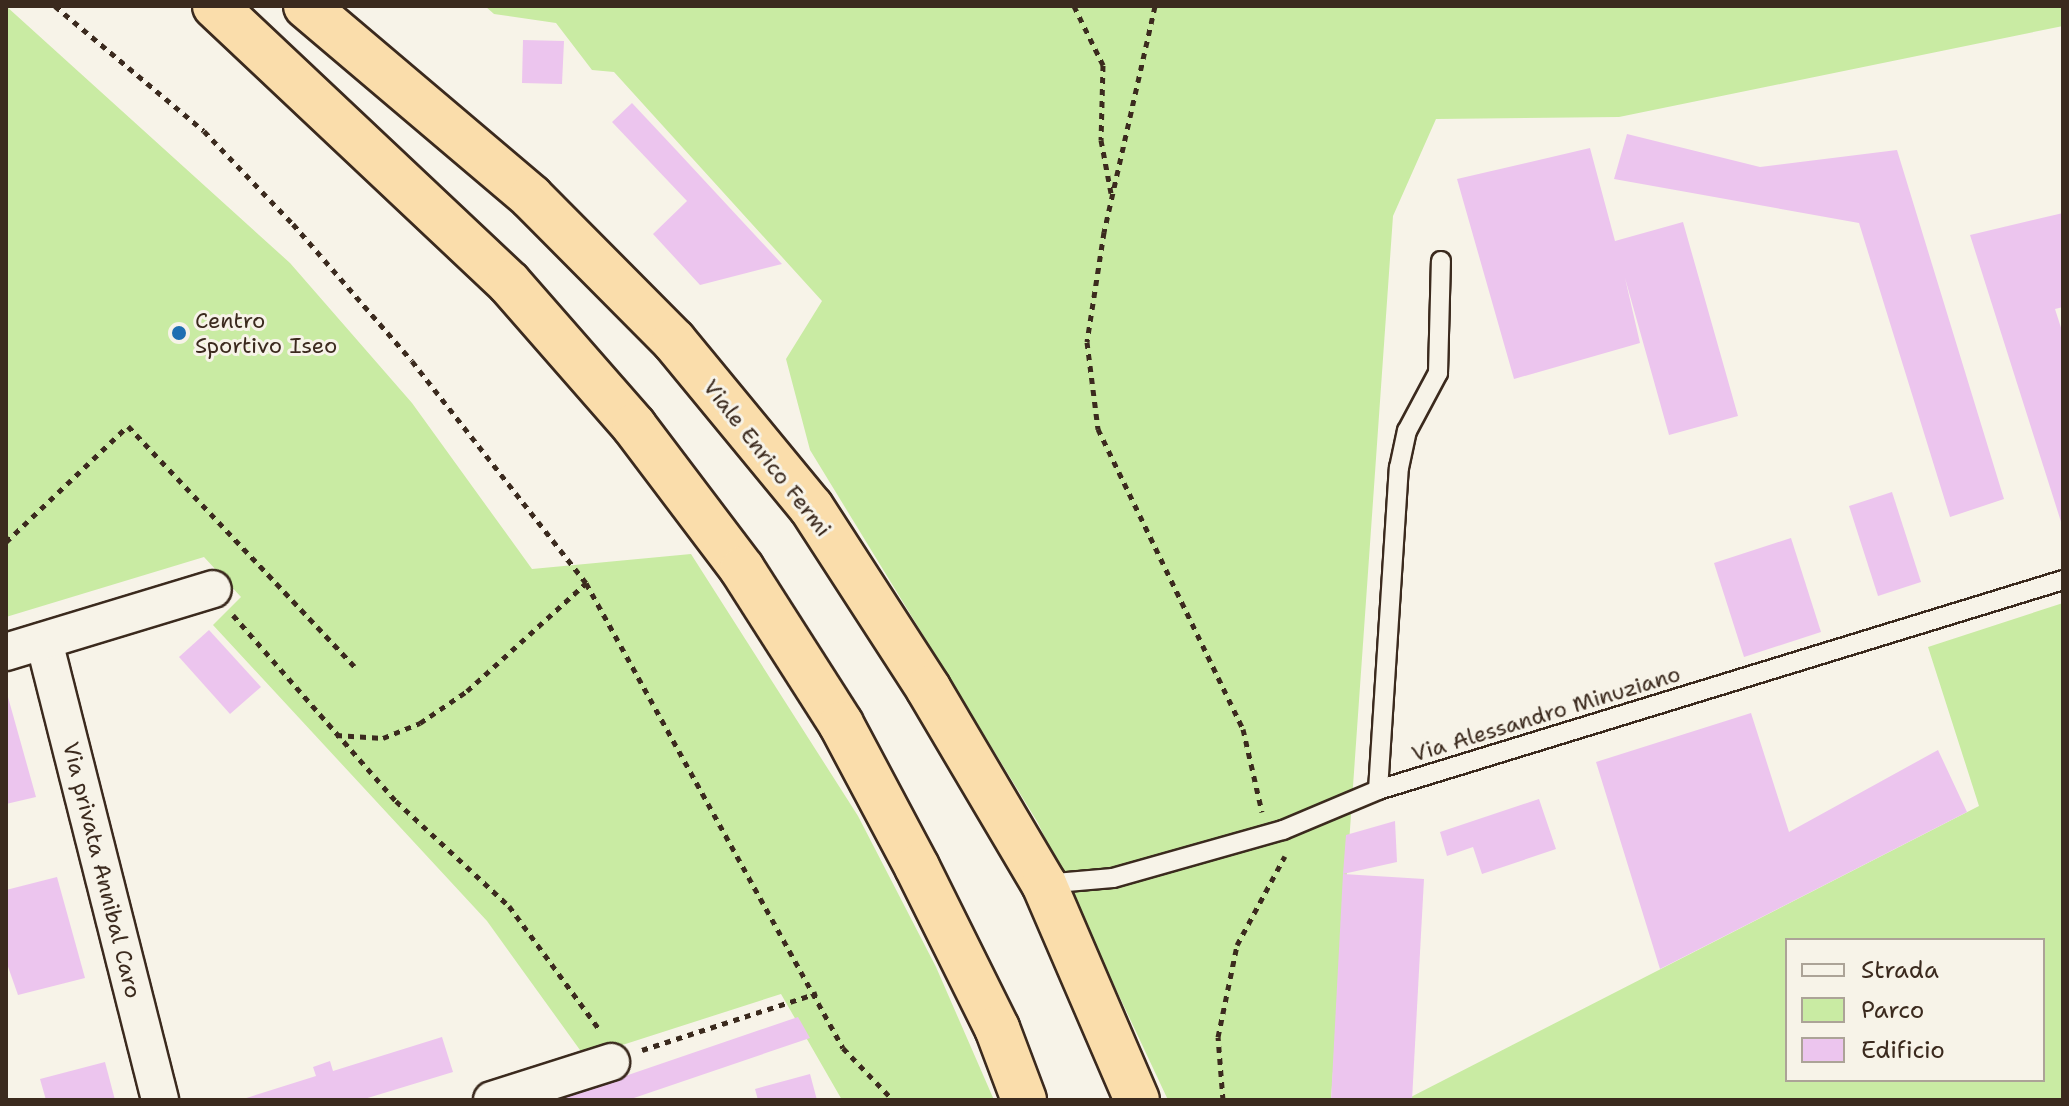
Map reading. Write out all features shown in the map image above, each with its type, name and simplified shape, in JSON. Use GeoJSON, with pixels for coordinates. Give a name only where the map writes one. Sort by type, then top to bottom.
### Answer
{"type":"FeatureCollection","features":[{"type":"Feature","properties":{"kind":"highway","name":"Viale Enrico Fermi"},"geometry":{"type":"LineString","coordinates":[[306,6],[531,197],[674,341],[811,507],[928,688],[1044,884],[1137,1100]]}},
{"type":"Feature","properties":{"kind":"highway"},"geometry":{"type":"LineString","coordinates":[[221,14],[509,283],[634,426],[742,569],[841,724],[917,867],[997,1028],[1024,1100]]}},
{"type":"Feature","properties":{"kind":"street"},"geometry":{"type":"LineString","coordinates":[[6,652],[213,589]]}},
{"type":"Feature","properties":{"kind":"street","name":"Via privata Annibal Caro"},"geometry":{"type":"LineString","coordinates":[[44,641],[160,1100]]}},
{"type":"Feature","properties":{"kind":"street"},"geometry":{"type":"LineString","coordinates":[[492,1100],[615,1060]]}},
{"type":"Feature","properties":{"kind":"lane"},"geometry":{"type":"LineString","coordinates":[[1378,790],[1399,468],[1407,431],[1438,373],[1441,261]]}},
{"type":"Feature","properties":{"kind":"lane","name":"Via Alessandro Minuziano"},"geometry":{"type":"LineString","coordinates":[[1044,884],[1113,878],[1283,830],[1378,790],[2063,580]]}},
{"type":"Feature","properties":{"kind":"path"},"geometry":{"type":"LineString","coordinates":[[55,6],[204,131],[293,224],[412,361],[586,583],[817,993],[843,1048],[893,1100]]}},
{"type":"Feature","properties":{"kind":"path"},"geometry":{"type":"LineString","coordinates":[[1074,6],[1103,65],[1101,140],[1112,198]]}},
{"type":"Feature","properties":{"kind":"path"},"geometry":{"type":"LineString","coordinates":[[1155,6],[1112,198],[1087,342],[1098,429],[1243,729],[1260,810],[1283,830],[1282,870],[1237,945],[1218,1037],[1223,1100]]}},
{"type":"Feature","properties":{"kind":"path"},"geometry":{"type":"LineString","coordinates":[[6,542],[128,426],[354,666]]}},
{"type":"Feature","properties":{"kind":"path"},"geometry":{"type":"LineString","coordinates":[[336,735],[383,738],[420,723],[467,691],[586,583]]}},
{"type":"Feature","properties":{"kind":"path"},"geometry":{"type":"LineString","coordinates":[[213,589],[336,735],[509,906],[615,1060],[817,993]]}},
{"type":"Feature","properties":{"kind":"green space"},"geometry":{"type":"Polygon","coordinates":[[[6,6],[290,263],[412,403],[532,569],[691,554],[858,816],[936,967],[994,1100],[842,1100],[781,994],[585,1057],[487,921],[213,625],[241,597],[204,557],[6,617],[6,6]]]}},
{"type":"Feature","properties":{"kind":"green space"},"geometry":{"type":"Polygon","coordinates":[[[485,6],[2063,6],[2063,26],[1619,117],[1436,119],[1393,216],[1331,1100],[1168,1100],[1038,823],[810,450],[786,359],[822,301],[614,72],[592,70],[556,23],[494,14],[485,6]]]}},
{"type":"Feature","properties":{"kind":"green space"},"geometry":{"type":"Polygon","coordinates":[[[2063,603],[2063,1100],[1405,1100],[1979,806],[1928,647],[2063,603]]]}},
{"type":"Feature","properties":{"kind":"building"},"geometry":{"type":"Polygon","coordinates":[[[523,40],[564,41],[562,84],[522,83],[523,40]]]}},
{"type":"Feature","properties":{"kind":"building"},"geometry":{"type":"Polygon","coordinates":[[[632,103],[782,264],[700,285],[653,234],[687,201],[612,122],[632,103]]]}},
{"type":"Feature","properties":{"kind":"building"},"geometry":{"type":"Polygon","coordinates":[[[1627,134],[1760,167],[1897,150],[2004,499],[1950,517],[1859,223],[1614,179],[1627,134]]]}},
{"type":"Feature","properties":{"kind":"building"},"geometry":{"type":"Polygon","coordinates":[[[1590,148],[1615,241],[1683,222],[1738,416],[1669,435],[1625,278],[1640,343],[1514,379],[1457,179],[1590,148]]]}},
{"type":"Feature","properties":{"kind":"building"},"geometry":{"type":"Polygon","coordinates":[[[2063,213],[2063,307],[2055,309],[2063,334],[2062,525],[1970,235],[2063,213]]]}},
{"type":"Feature","properties":{"kind":"building"},"geometry":{"type":"Polygon","coordinates":[[[1892,492],[1921,582],[1878,596],[1849,506],[1892,492]]]}},
{"type":"Feature","properties":{"kind":"building"},"geometry":{"type":"Polygon","coordinates":[[[1791,538],[1821,632],[1744,657],[1714,563],[1791,538]]]}},
{"type":"Feature","properties":{"kind":"building"},"geometry":{"type":"Polygon","coordinates":[[[209,630],[261,687],[230,714],[179,657],[209,630]]]}},
{"type":"Feature","properties":{"kind":"building"},"geometry":{"type":"Polygon","coordinates":[[[6,690],[36,797],[6,804],[6,690]]]}},
{"type":"Feature","properties":{"kind":"building"},"geometry":{"type":"Polygon","coordinates":[[[1751,713],[1789,832],[1938,750],[1967,812],[1660,969],[1596,762],[1751,713]]]}},
{"type":"Feature","properties":{"kind":"building"},"geometry":{"type":"Polygon","coordinates":[[[1539,799],[1556,849],[1482,874],[1473,847],[1447,856],[1440,832],[1539,799]]]}},
{"type":"Feature","properties":{"kind":"building"},"geometry":{"type":"Polygon","coordinates":[[[1395,821],[1397,862],[1343,874],[1346,835],[1395,821]]]}},
{"type":"Feature","properties":{"kind":"building"},"geometry":{"type":"Polygon","coordinates":[[[1343,874],[1424,879],[1412,1100],[1331,1100],[1343,874]]]}},
{"type":"Feature","properties":{"kind":"building"},"geometry":{"type":"Polygon","coordinates":[[[57,877],[85,978],[18,995],[6,961],[6,890],[57,877]]]}},
{"type":"Feature","properties":{"kind":"building"},"geometry":{"type":"Polygon","coordinates":[[[798,1017],[810,1038],[628,1100],[555,1100],[798,1017]]]}},
{"type":"Feature","properties":{"kind":"building"},"geometry":{"type":"Polygon","coordinates":[[[442,1037],[453,1072],[361,1100],[240,1100],[316,1076],[313,1067],[330,1061],[333,1071],[442,1037]]]}},
{"type":"Feature","properties":{"kind":"building"},"geometry":{"type":"Polygon","coordinates":[[[105,1062],[115,1100],[46,1100],[40,1079],[105,1062]]]}},
{"type":"Feature","properties":{"kind":"building"},"geometry":{"type":"Polygon","coordinates":[[[810,1074],[817,1100],[758,1100],[755,1089],[810,1074]]]}},
{"type":"Feature","properties":{"kind":"place","name":"Centro Sportivo Iseo"},"geometry":{"type":"Point","coordinates":[179,333]}}]}
